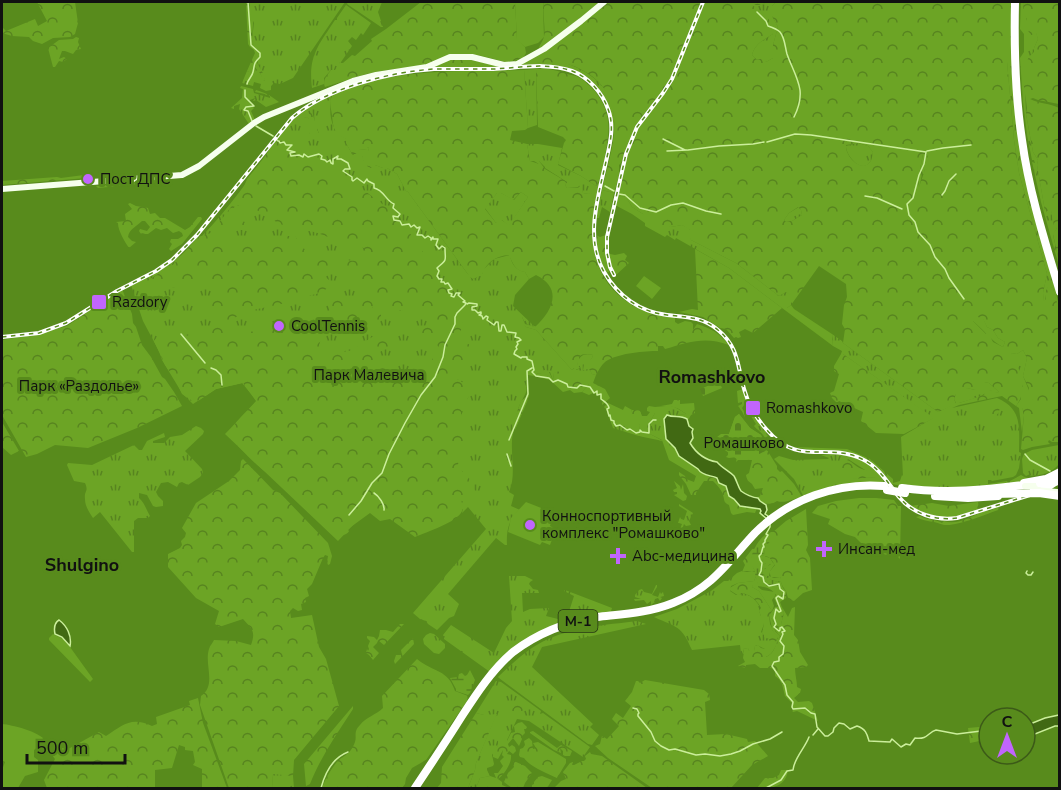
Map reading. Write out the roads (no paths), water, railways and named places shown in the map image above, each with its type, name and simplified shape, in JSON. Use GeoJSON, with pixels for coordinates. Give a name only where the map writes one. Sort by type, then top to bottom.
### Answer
{"type":"FeatureCollection","features":[{"type":"Feature","properties":{"kind":"highway"},"geometry":{"type":"LineString","coordinates":[[1015,2],[1017,65],[1026,138],[1059,292]]}},
{"type":"Feature","properties":{"kind":"highway"},"geometry":{"type":"LineString","coordinates":[[1017,65],[1019,2]]}},
{"type":"Feature","properties":{"kind":"highway"},"geometry":{"type":"LineString","coordinates":[[1052,258],[1059,275]]}},
{"type":"Feature","properties":{"kind":"highway"},"geometry":{"type":"LineString","coordinates":[[982,490],[1039,481],[1059,472]]}},
{"type":"Feature","properties":{"kind":"highway"},"geometry":{"type":"LineString","coordinates":[[968,495],[1059,480]]}},
{"type":"Feature","properties":{"kind":"highway"},"geometry":{"type":"LineString","coordinates":[[968,495],[994,497],[1030,491],[1059,480]]}},
{"type":"Feature","properties":{"kind":"highway","name":"М-1"},"geometry":{"type":"LineString","coordinates":[[420,789],[491,681],[509,661],[546,636],[574,626],[646,616],[680,604],[701,593],[723,573],[765,525],[788,508],[810,500],[847,491],[885,488],[968,495]]}},
{"type":"Feature","properties":{"kind":"highway","name":"М-1"},"geometry":{"type":"LineString","coordinates":[[903,490],[934,496],[968,495],[982,490],[995,491]]}},
{"type":"Feature","properties":{"kind":"highway"},"geometry":{"type":"LineString","coordinates":[[995,491],[1059,493]]}},
{"type":"Feature","properties":{"kind":"highway","name":"М-1"},"geometry":{"type":"LineString","coordinates":[[415,789],[488,678],[506,658],[524,644],[544,633],[573,622],[645,611],[672,603],[723,573]]}},
{"type":"Feature","properties":{"kind":"main road"},"geometry":{"type":"LineString","coordinates":[[2,189],[186,174],[264,117],[350,82],[376,75],[427,67],[456,57],[477,58],[504,65],[517,64],[544,49],[604,2]]}},
{"type":"Feature","properties":{"kind":"waterway"},"geometry":{"type":"LineString","coordinates":[[247,84],[255,63],[260,57],[260,53],[251,45],[248,2]]}},
{"type":"Feature","properties":{"kind":"waterway"},"geometry":{"type":"LineString","coordinates":[[757,12],[768,26],[779,31],[783,37],[800,90],[799,104],[794,117]]}},
{"type":"Feature","properties":{"kind":"waterway"},"geometry":{"type":"LineString","coordinates":[[245,90],[245,97],[254,106],[246,107],[244,110],[248,111],[252,121]]}},
{"type":"Feature","properties":{"kind":"waterway"},"geometry":{"type":"LineString","coordinates":[[256,126],[273,136]]}},
{"type":"Feature","properties":{"kind":"waterway"},"geometry":{"type":"LineString","coordinates":[[767,142],[795,134],[811,135],[926,152],[913,198],[907,204],[909,215],[964,299]]}},
{"type":"Feature","properties":{"kind":"waterway"},"geometry":{"type":"LineString","coordinates":[[663,139],[685,150]]}},
{"type":"Feature","properties":{"kind":"waterway"},"geometry":{"type":"LineString","coordinates":[[279,141],[292,145],[287,150],[295,152],[290,153],[291,156],[303,157],[304,154],[308,157],[319,154],[322,156],[321,159],[327,162],[330,160],[333,164],[333,159],[338,156],[337,159],[348,163],[350,169],[343,171],[352,177],[353,181],[357,178],[364,183],[367,179],[374,184],[374,188],[394,204],[393,208],[400,214],[398,217],[393,216],[394,220],[400,221],[402,225],[420,227],[417,235],[425,238],[428,236],[431,240],[433,237],[433,239],[438,239],[436,245],[439,249],[442,246],[445,248],[445,258],[437,268],[439,271],[437,276],[442,279],[441,282],[448,283],[452,289],[448,290],[451,296],[454,297],[456,293],[460,293],[458,295],[465,301],[463,302],[466,303],[465,305]]}},
{"type":"Feature","properties":{"kind":"waterway"},"geometry":{"type":"LineString","coordinates":[[688,150],[764,142]]}},
{"type":"Feature","properties":{"kind":"waterway"},"geometry":{"type":"LineString","coordinates":[[927,151],[971,145]]}},
{"type":"Feature","properties":{"kind":"waterway"},"geometry":{"type":"LineString","coordinates":[[667,151],[687,150]]}},
{"type":"Feature","properties":{"kind":"waterway"},"geometry":{"type":"LineString","coordinates":[[942,195],[949,181],[956,174]]}},
{"type":"Feature","properties":{"kind":"waterway"},"geometry":{"type":"LineString","coordinates":[[605,186],[614,191]]}},
{"type":"Feature","properties":{"kind":"waterway"},"geometry":{"type":"LineString","coordinates":[[619,194],[625,195],[640,208],[656,212],[671,205],[683,203],[721,214]]}},
{"type":"Feature","properties":{"kind":"waterway"},"geometry":{"type":"LineString","coordinates":[[865,196],[877,198],[902,209]]}},
{"type":"Feature","properties":{"kind":"waterway"},"geometry":{"type":"LineString","coordinates":[[467,304],[477,304],[472,307],[472,310],[481,312],[479,315],[483,319],[488,317],[487,320],[494,325],[498,322],[499,331],[504,325],[507,332],[516,333],[515,337],[521,340],[517,342],[514,354],[521,358],[527,357],[532,361],[534,370],[532,372],[536,376],[549,378],[553,382],[558,380],[567,384],[568,387],[577,388],[580,385],[590,387],[594,393],[597,391],[597,395],[601,394],[601,399],[608,405],[609,416],[616,426],[620,425],[636,433],[640,430],[649,433],[649,424],[656,420]]}},
{"type":"Feature","properties":{"kind":"waterway"},"geometry":{"type":"LineString","coordinates":[[349,515],[382,473],[405,423],[421,395],[435,377],[445,345],[455,324],[455,317],[465,305]]}},
{"type":"Feature","properties":{"kind":"waterway"},"geometry":{"type":"LineString","coordinates":[[181,334],[205,363]]}},
{"type":"Feature","properties":{"kind":"waterway"},"geometry":{"type":"LineString","coordinates":[[211,368],[221,375],[222,385]]}},
{"type":"Feature","properties":{"kind":"waterway"},"geometry":{"type":"LineString","coordinates":[[509,440],[528,394],[527,371],[532,368]]}},
{"type":"Feature","properties":{"kind":"waterway"},"geometry":{"type":"LineString","coordinates":[[507,454],[511,466]]}},
{"type":"Feature","properties":{"kind":"waterway"},"geometry":{"type":"LineString","coordinates":[[1025,454],[1030,460],[1050,471]]}},
{"type":"Feature","properties":{"kind":"waterway"},"geometry":{"type":"LineString","coordinates":[[374,493],[384,506],[384,510]]}},
{"type":"Feature","properties":{"kind":"waterway"},"geometry":{"type":"LineString","coordinates":[[770,524],[764,547],[759,556],[762,563],[759,575],[769,586],[779,584],[780,589],[784,592],[783,599],[778,596],[776,598],[781,611],[776,609],[774,618],[776,624],[774,627],[779,631],[782,627],[785,631],[782,632],[780,641],[784,646],[783,654],[772,666],[785,685],[787,695],[793,702],[793,709],[805,708],[815,714],[817,727],[825,736],[833,732],[839,723],[850,729],[857,726],[867,734],[869,741],[890,742],[892,739],[901,747],[906,744],[910,745],[915,738],[923,738],[936,730],[957,734],[977,732]]}},
{"type":"Feature","properties":{"kind":"waterway"},"geometry":{"type":"LineString","coordinates":[[1027,571],[1028,575],[1033,572]]}},
{"type":"Feature","properties":{"kind":"waterway"},"geometry":{"type":"LineString","coordinates":[[633,708],[637,709],[638,716],[661,746],[669,750],[675,749],[696,755],[731,754],[782,732]]}},
{"type":"Feature","properties":{"kind":"waterway"},"geometry":{"type":"LineString","coordinates":[[813,735],[818,729]]}},
{"type":"Feature","properties":{"kind":"waterway"},"geometry":{"type":"LineString","coordinates":[[766,788],[781,780],[787,771],[793,770],[795,761],[809,737]]}},
{"type":"Feature","properties":{"kind":"waterway"},"geometry":{"type":"LineString","coordinates":[[321,788],[330,767],[348,752]]}},
{"type":"Feature","properties":{"kind":"railway"},"geometry":{"type":"LineString","coordinates":[[614,275],[607,253],[607,237],[626,154],[637,127],[672,79],[703,2]]}},
{"type":"Feature","properties":{"kind":"railway"},"geometry":{"type":"LineString","coordinates":[[2,337],[39,333],[66,323],[172,260],[197,235],[292,118],[322,98],[359,83],[416,71],[533,66],[562,68],[589,81],[602,97],[610,115],[611,139],[597,201],[594,230],[598,258],[604,272],[623,295],[639,306],[657,313],[700,320],[718,330],[734,351],[751,407],[763,426],[779,441],[790,448],[802,451],[837,452],[862,459],[878,471],[911,508],[933,517],[957,518],[1033,494],[1060,494]]}},
{"type":"Feature","properties":{"kind":"place","name":"Пост ДПС"},"geometry":{"type":"Point","coordinates":[88,179]}},
{"type":"Feature","properties":{"kind":"place","name":"Razdory"},"geometry":{"type":"Point","coordinates":[99,302]}},
{"type":"Feature","properties":{"kind":"place","name":"CoolTennis"},"geometry":{"type":"Point","coordinates":[279,326]}},
{"type":"Feature","properties":{"kind":"place","name":"Romashkovo"},"geometry":{"type":"Point","coordinates":[753,408]}},
{"type":"Feature","properties":{"kind":"place","name":"Конноспортивный комплекс \"Ромашково\""},"geometry":{"type":"Point","coordinates":[530,525]}},
{"type":"Feature","properties":{"kind":"place","name":"Инсан-мед"},"geometry":{"type":"Point","coordinates":[824,549]}},
{"type":"Feature","properties":{"kind":"place","name":"Abc-медицина"},"geometry":{"type":"Point","coordinates":[618,556]}},
{"type":"Feature","properties":{"kind":"district","name":"Romashkovo"},"geometry":{"type":"Point","coordinates":[712,377]}},
{"type":"Feature","properties":{"kind":"district","name":"Shulgino"},"geometry":{"type":"Point","coordinates":[82,565]}},
{"type":"Feature","properties":{"kind":"park label","name":"Парк Малевича"},"geometry":{"type":"Point","coordinates":[369,375]}},
{"type":"Feature","properties":{"kind":"park label","name":"Парк «Раздолье»"},"geometry":{"type":"Point","coordinates":[79,386]}},
{"type":"Feature","properties":{"kind":"park label","name":"Ромашково"},"geometry":{"type":"Point","coordinates":[744,443]}}]}
